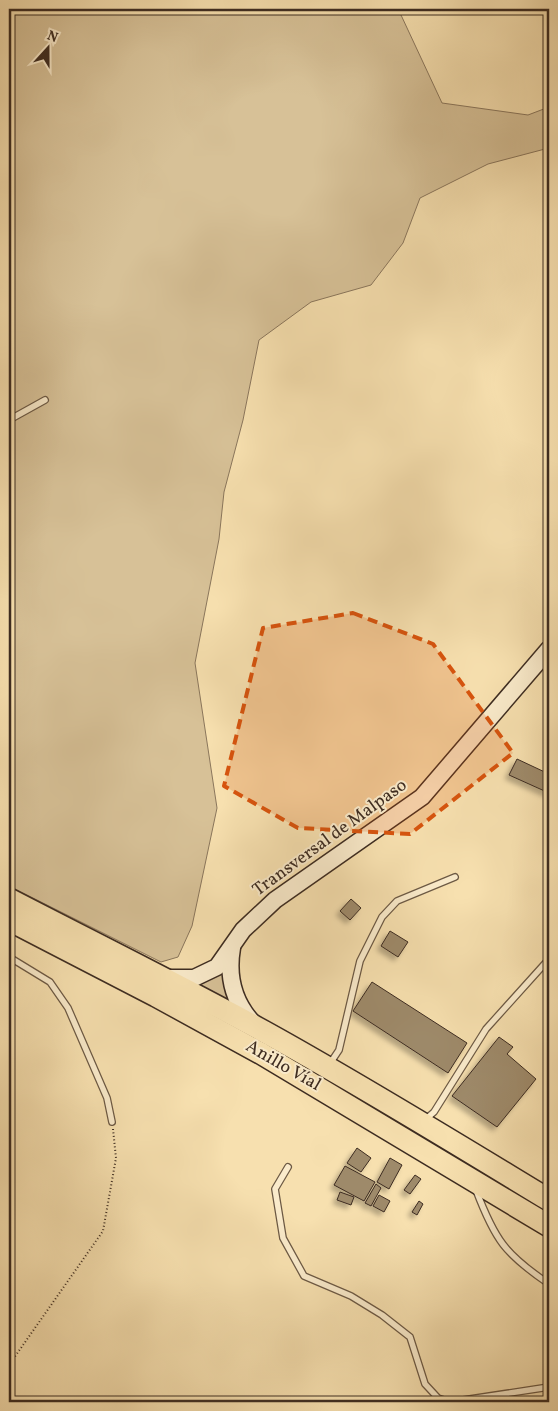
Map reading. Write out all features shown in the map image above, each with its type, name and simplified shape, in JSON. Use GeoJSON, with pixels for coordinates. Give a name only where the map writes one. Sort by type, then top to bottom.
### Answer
{"type":"FeatureCollection","features":[{"type":"Feature","properties":{"kind":"highway","name":"Anillo Víal"},"geometry":{"type":"LineString","coordinates":[[9,900],[267,1033],[422,1123],[549,1200]]}},
{"type":"Feature","properties":{"kind":"highway","name":"Anillo Víal"},"geometry":{"type":"LineString","coordinates":[[9,920],[156,996],[262,1054],[549,1226]]}},
{"type":"Feature","properties":{"kind":"main road","name":"Transversal de Malpaso"},"geometry":{"type":"LineString","coordinates":[[162,978],[180,980],[206,974],[217,967],[252,920],[275,900],[422,797],[549,649]]}},
{"type":"Feature","properties":{"kind":"main road"},"geometry":{"type":"LineString","coordinates":[[232,946],[230,979],[234,995],[248,1017],[267,1033]]}},
{"type":"Feature","properties":{"kind":"lane"},"geometry":{"type":"LineString","coordinates":[[9,420],[45,400]]}},
{"type":"Feature","properties":{"kind":"lane"},"geometry":{"type":"LineString","coordinates":[[327,1069],[339,1050],[360,961],[382,917],[397,901],[455,877]]}},
{"type":"Feature","properties":{"kind":"lane"},"geometry":{"type":"LineString","coordinates":[[9,957],[50,982],[68,1008],[107,1098],[112,1122]]}},
{"type":"Feature","properties":{"kind":"lane"},"geometry":{"type":"LineString","coordinates":[[422,1123],[434,1112],[486,1030],[549,959]]}},
{"type":"Feature","properties":{"kind":"lane"},"geometry":{"type":"LineString","coordinates":[[288,1167],[275,1190],[283,1238],[304,1276],[351,1296],[382,1315],[410,1338],[425,1384],[438,1398],[450,1402],[549,1387]]}},
{"type":"Feature","properties":{"kind":"lane"},"geometry":{"type":"LineString","coordinates":[[472,1179],[487,1219],[501,1244],[518,1261],[549,1284]]}},
{"type":"Feature","properties":{"kind":"path"},"geometry":{"type":"LineString","coordinates":[[9,1365],[103,1231],[116,1158],[112,1122]]}},
{"type":"Feature","properties":{"kind":"highlighted area"},"geometry":{"type":"Polygon","coordinates":[[[353,613],[433,644],[513,753],[410,834],[298,828],[224,786],[263,628],[353,613]]]}},
{"type":"Feature","properties":{"kind":"shaded area"},"geometry":{"type":"Polygon","coordinates":[[[9,9],[394,9],[401,15],[442,103],[528,115],[549,107],[549,141],[545,149],[488,164],[420,198],[403,243],[371,285],[311,302],[259,340],[243,420],[224,492],[219,539],[195,663],[217,808],[192,926],[178,957],[161,962],[9,886],[9,9]]]}},
{"type":"Feature","properties":{"kind":"shaded area"},"geometry":{"type":"Polygon","coordinates":[[[224,967],[225,982],[229,994],[245,1017],[186,983],[224,967]]]}},
{"type":"Feature","properties":{"kind":"building"},"geometry":{"type":"Polygon","coordinates":[[[517,759],[549,774],[549,793],[509,775],[517,759]]]}},
{"type":"Feature","properties":{"kind":"building"},"geometry":{"type":"Polygon","coordinates":[[[351,899],[361,908],[350,920],[340,911],[351,899]]]}},
{"type":"Feature","properties":{"kind":"building"},"geometry":{"type":"Polygon","coordinates":[[[390,931],[408,942],[398,957],[381,946],[390,931]]]}},
{"type":"Feature","properties":{"kind":"building"},"geometry":{"type":"Polygon","coordinates":[[[372,982],[467,1043],[448,1073],[353,1011],[372,982]]]}},
{"type":"Feature","properties":{"kind":"building"},"geometry":{"type":"Polygon","coordinates":[[[499,1037],[513,1047],[507,1054],[536,1079],[497,1127],[452,1096],[499,1037]]]}},
{"type":"Feature","properties":{"kind":"building"},"geometry":{"type":"Polygon","coordinates":[[[357,1148],[371,1158],[361,1172],[347,1163],[357,1148]]]}},
{"type":"Feature","properties":{"kind":"building"},"geometry":{"type":"Polygon","coordinates":[[[390,1158],[402,1165],[389,1189],[377,1182],[390,1158]]]}},
{"type":"Feature","properties":{"kind":"building"},"geometry":{"type":"Polygon","coordinates":[[[345,1166],[375,1182],[364,1201],[334,1185],[345,1166]]]}},
{"type":"Feature","properties":{"kind":"building"},"geometry":{"type":"Polygon","coordinates":[[[415,1175],[421,1179],[410,1194],[404,1190],[415,1175]]]}},
{"type":"Feature","properties":{"kind":"building"},"geometry":{"type":"Polygon","coordinates":[[[376,1184],[381,1188],[371,1206],[365,1203],[376,1184]]]}},
{"type":"Feature","properties":{"kind":"building"},"geometry":{"type":"Polygon","coordinates":[[[340,1192],[354,1197],[351,1205],[337,1200],[340,1192]]]}},
{"type":"Feature","properties":{"kind":"building"},"geometry":{"type":"Polygon","coordinates":[[[379,1195],[390,1201],[384,1212],[373,1206],[379,1195]]]}},
{"type":"Feature","properties":{"kind":"building"},"geometry":{"type":"Polygon","coordinates":[[[419,1201],[423,1204],[417,1215],[412,1212],[419,1201]]]}}]}
